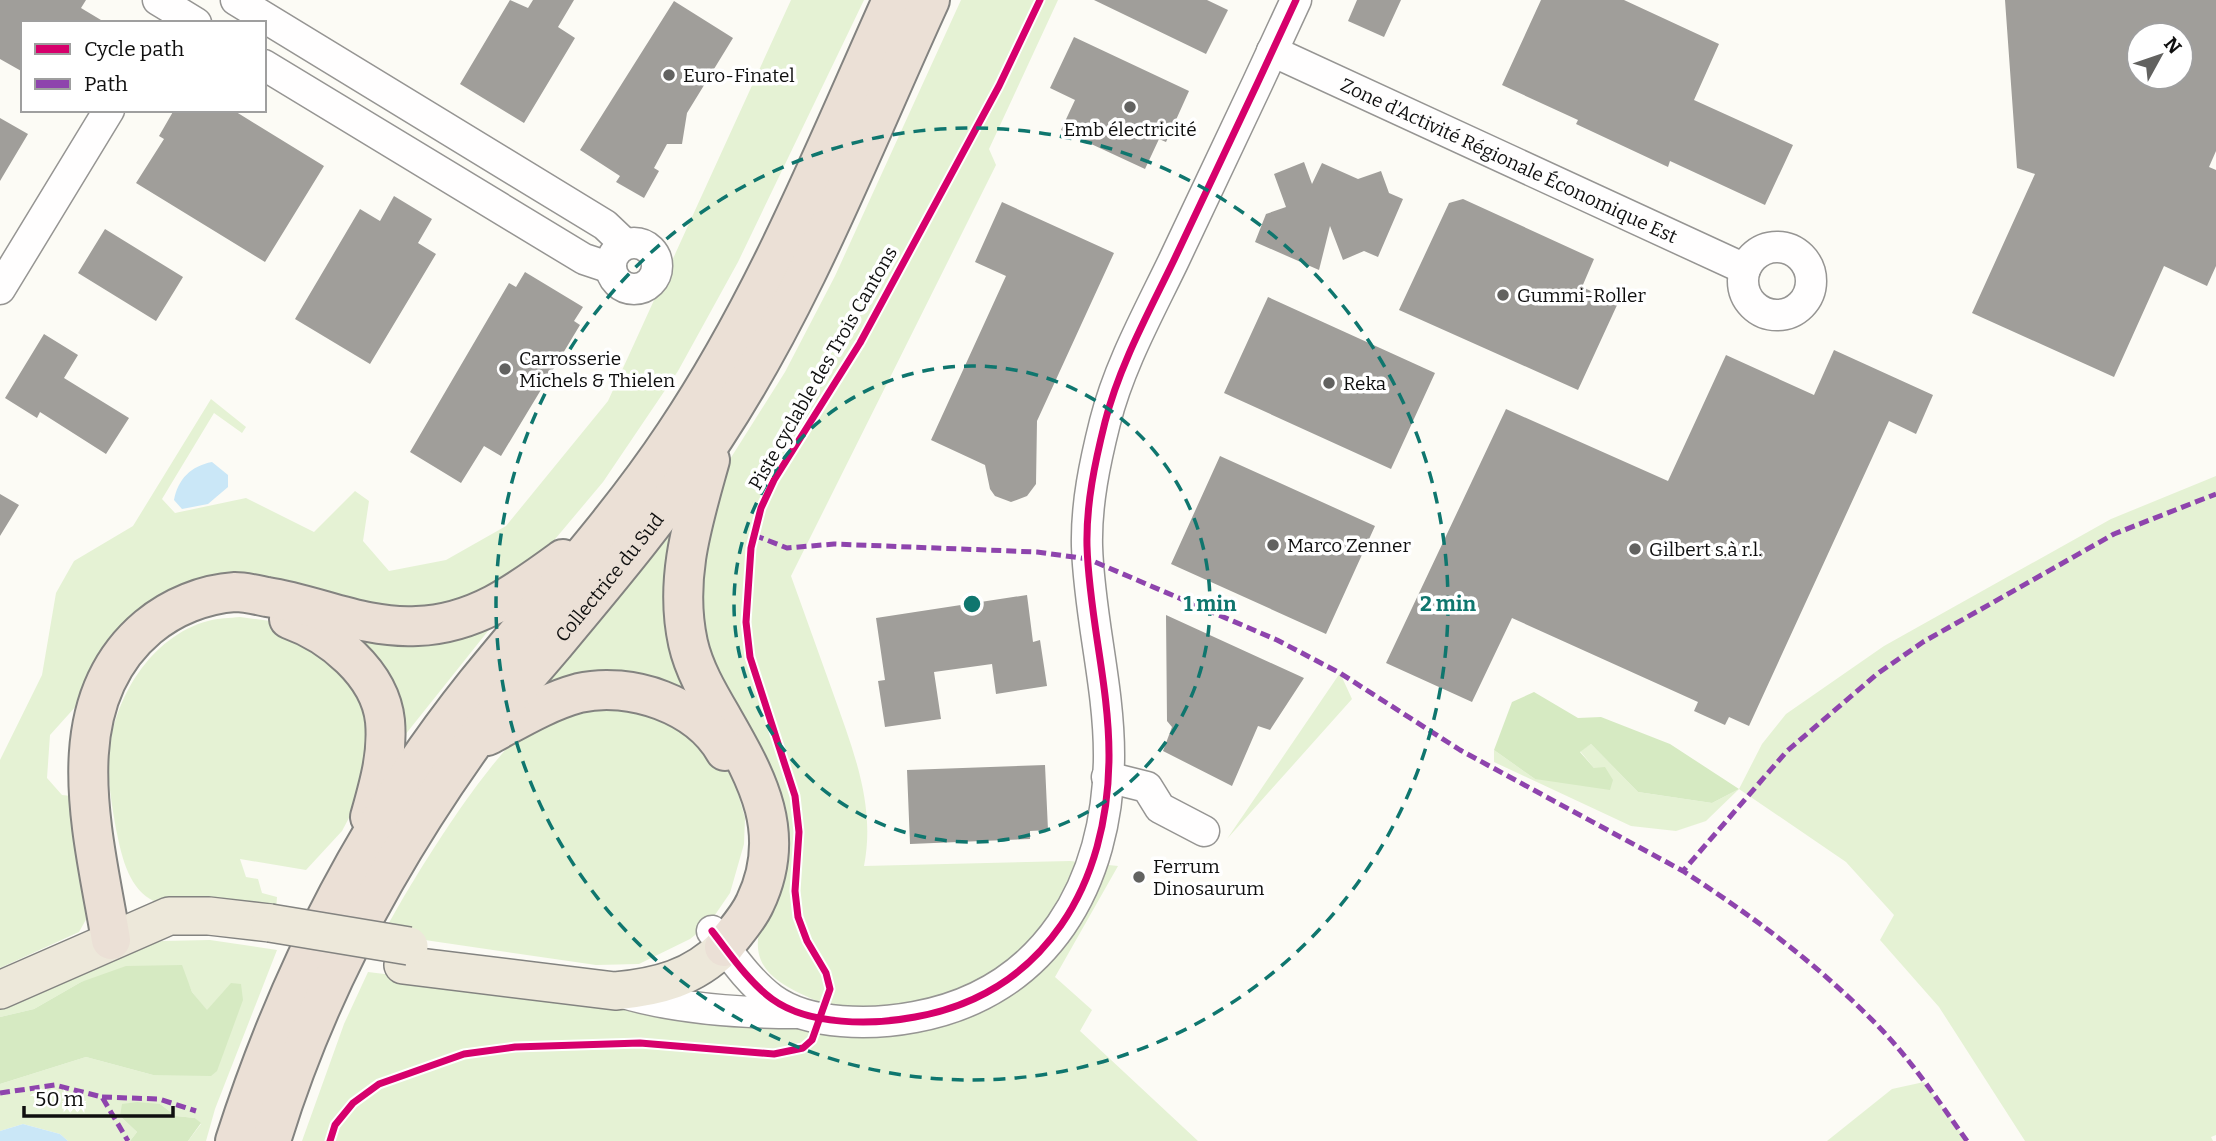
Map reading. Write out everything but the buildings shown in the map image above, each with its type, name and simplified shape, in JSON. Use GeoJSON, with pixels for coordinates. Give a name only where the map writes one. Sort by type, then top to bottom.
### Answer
{"type":"FeatureCollection","features":[{"type":"Feature","properties":{"kind":"highway","name":"Collectrice du Sud"},"geometry":{"type":"LineString","coordinates":[[235,1141],[266,1053],[304,962],[358,861],[396,797],[475,685],[608,526],[676,434],[745,318],[892,0]]}},
{"type":"Feature","properties":{"kind":"highway","name":"Collectrice du Sud"},"geometry":{"type":"LineString","coordinates":[[271,1141],[318,1013],[366,914],[400,854],[472,743],[623,561],[716,435],[780,323],[930,0]]}},
{"type":"Feature","properties":{"kind":"highway"},"geometry":{"type":"LineString","coordinates":[[716,435],[685,554],[681,597],[688,644],[703,684],[750,765],[769,815],[770,840],[767,867],[755,904],[718,939]]}},
{"type":"Feature","properties":{"kind":"highway"},"geometry":{"type":"LineString","coordinates":[[120,937],[87,797],[87,753],[98,697],[129,643],[161,616],[191,601],[236,592],[285,600],[344,618],[383,625],[418,626],[448,622],[477,613],[512,597],[608,526]]}},
{"type":"Feature","properties":{"kind":"highway"},"geometry":{"type":"LineString","coordinates":[[120,937],[100,792],[100,754],[106,722],[113,696],[138,652],[171,628],[202,613],[234,608],[269,612],[308,626],[343,649],[370,681],[385,718],[385,757],[358,861]]}},
{"type":"Feature","properties":{"kind":"highway"},"geometry":{"type":"LineString","coordinates":[[472,743],[548,704],[582,693],[620,691],[657,699],[693,716],[721,744],[742,780],[752,820],[751,845],[736,897],[718,939]]}},
{"type":"Feature","properties":{"kind":"main road"},"geometry":{"type":"LineString","coordinates":[[0,990],[120,937],[267,933],[615,991],[677,980],[708,963],[718,939]]}},
{"type":"Feature","properties":{"kind":"main road"},"geometry":{"type":"LineString","coordinates":[[406,956],[595,971],[640,970],[718,939]]}},
{"type":"Feature","properties":{"kind":"street"},"geometry":{"type":"LineString","coordinates":[[236,0],[605,225],[618,256],[584,259],[266,66]]}},
{"type":"Feature","properties":{"kind":"street"},"geometry":{"type":"LineString","coordinates":[[615,991],[645,999],[750,1013],[803,1013],[884,1023],[952,1010],[1010,981],[1057,935],[1088,879],[1104,817],[1109,756],[1103,676],[1087,543],[1090,487],[1106,417],[1130,354],[1296,0]]}},
{"type":"Feature","properties":{"kind":"street","name":"Zone d'Activité Régionale Économique Est"},"geometry":{"type":"LineString","coordinates":[[1272,51],[1745,268]]}},
{"type":"Feature","properties":{"kind":"street"},"geometry":{"type":"LineString","coordinates":[[0,289],[108,112]]}},
{"type":"Feature","properties":{"kind":"street"},"geometry":{"type":"LineString","coordinates":[[1107,777],[1147,787],[1160,808],[1204,831]]}},
{"type":"Feature","properties":{"kind":"street"},"geometry":{"type":"LineString","coordinates":[[718,939],[752,981],[775,1001],[803,1013]]}},
{"type":"Feature","properties":{"kind":"green space"},"geometry":{"type":"Polygon","coordinates":[[[791,0],[864,0],[738,262],[678,371],[603,482],[530,569],[433,615],[225,580],[86,695],[50,735],[47,778],[62,795],[72,796],[98,898],[79,932],[0,968],[0,760],[42,675],[56,593],[74,561],[133,526],[211,399],[246,427],[242,433],[214,413],[162,499],[175,513],[246,498],[314,532],[355,491],[369,501],[363,541],[389,571],[446,560],[506,526],[608,401],[791,0]]]}},
{"type":"Feature","properties":{"kind":"green space"},"geometry":{"type":"Polygon","coordinates":[[[961,0],[1058,0],[989,149],[996,165],[791,576],[848,736],[860,778],[867,821],[864,866],[1070,861],[1118,866],[1055,977],[1092,1010],[1080,1031],[1198,1141],[302,1141],[344,1024],[368,972],[818,1027],[825,1004],[777,980],[765,967],[759,954],[758,938],[762,919],[779,871],[711,682],[690,595],[720,475],[785,372],[835,276],[961,0]]]}},
{"type":"Feature","properties":{"kind":"green space"},"geometry":{"type":"Polygon","coordinates":[[[2216,476],[2216,1135],[2211,1137],[2213,1141],[2025,1141],[1939,1007],[1880,940],[1894,915],[1846,862],[1739,789],[1762,744],[1786,714],[1884,646],[2111,519],[2216,476]]]}},
{"type":"Feature","properties":{"kind":"green space"},"geometry":{"type":"Polygon","coordinates":[[[689,512],[706,718],[533,700],[689,512]]]}},
{"type":"Feature","properties":{"kind":"green space"},"geometry":{"type":"Polygon","coordinates":[[[240,617],[270,621],[340,655],[377,721],[368,782],[342,831],[306,870],[240,859],[246,877],[258,879],[262,893],[277,897],[276,910],[177,908],[150,899],[130,877],[116,829],[109,783],[112,734],[127,692],[153,655],[169,640],[212,620],[240,617]]]}},
{"type":"Feature","properties":{"kind":"green space"},"geometry":{"type":"Polygon","coordinates":[[[342,625],[492,626],[397,745],[342,625]]]}},
{"type":"Feature","properties":{"kind":"green space"},"geometry":{"type":"Polygon","coordinates":[[[1340,673],[1352,699],[1227,839],[1340,673]]]}},
{"type":"Feature","properties":{"kind":"green space"},"geometry":{"type":"Polygon","coordinates":[[[1534,692],[1578,718],[1601,717],[1670,744],[1739,789],[1712,803],[1638,792],[1591,744],[1580,752],[1594,768],[1605,767],[1613,780],[1610,790],[1535,779],[1494,750],[1512,702],[1534,692]]]}},
{"type":"Feature","properties":{"kind":"green space"},"geometry":{"type":"Polygon","coordinates":[[[619,698],[713,747],[734,780],[745,818],[744,844],[730,893],[708,925],[690,939],[639,964],[596,965],[418,939],[387,927],[459,810],[506,750],[527,728],[555,712],[619,698]]]}},
{"type":"Feature","properties":{"kind":"green space"},"geometry":{"type":"Polygon","coordinates":[[[1591,744],[1638,792],[1712,803],[1739,789],[1706,821],[1676,831],[1631,826],[1494,762],[1494,750],[1535,779],[1594,768],[1580,751],[1591,744]]]}},
{"type":"Feature","properties":{"kind":"green space"},"geometry":{"type":"Polygon","coordinates":[[[210,940],[277,950],[215,1109],[206,1141],[188,1141],[201,1124],[195,1118],[176,1116],[160,1104],[120,1116],[137,1132],[130,1141],[68,1141],[60,1134],[23,1124],[0,1131],[0,1084],[86,1057],[153,1075],[231,983],[207,1011],[192,992],[181,966],[81,982],[34,1009],[0,1017],[0,1004],[115,954],[162,941],[210,940]]]}},
{"type":"Feature","properties":{"kind":"green space"},"geometry":{"type":"Polygon","coordinates":[[[182,965],[192,992],[207,1010],[231,983],[241,984],[243,1000],[217,1071],[211,1076],[153,1075],[86,1057],[0,1084],[0,1017],[34,1009],[81,982],[126,966],[182,965]]]}},
{"type":"Feature","properties":{"kind":"green space"},"geometry":{"type":"Polygon","coordinates":[[[1924,1082],[1967,1141],[1827,1141],[1892,1089],[1924,1082]]]}},
{"type":"Feature","properties":{"kind":"green space"},"geometry":{"type":"Polygon","coordinates":[[[122,1104],[160,1104],[176,1116],[195,1118],[201,1123],[188,1141],[130,1141],[137,1132],[120,1116],[122,1104]]]}},
{"type":"Feature","properties":{"kind":"water"},"geometry":{"type":"Polygon","coordinates":[[[212,462],[228,475],[228,487],[208,504],[182,509],[174,500],[182,480],[192,470],[212,462]]]}},
{"type":"Feature","properties":{"kind":"water"},"geometry":{"type":"Polygon","coordinates":[[[23,1124],[60,1134],[68,1141],[0,1141],[0,1131],[23,1124]]]}},
{"type":"Feature","properties":{"kind":"marked path"},"geometry":{"type":"LineString","coordinates":[[1967,1141],[1903,1054],[1857,1005],[1786,943],[1683,871],[1787,751],[1877,674],[1923,642],[2114,534],[2216,494]]}},
{"type":"Feature","properties":{"kind":"marked path"},"geometry":{"type":"LineString","coordinates":[[754,535],[787,548],[834,544],[1037,552],[1088,559],[1277,640],[1340,673],[1460,750],[1683,871]]}},
{"type":"Feature","properties":{"kind":"marked path"},"geometry":{"type":"LineString","coordinates":[[0,1093],[55,1085],[102,1097],[128,1141]]}},
{"type":"Feature","properties":{"kind":"marked path"},"geometry":{"type":"LineString","coordinates":[[102,1097],[159,1099],[196,1111]]}},
{"type":"Feature","properties":{"kind":"cycle path","name":"Piste cyclable des Trois Cantons"},"geometry":{"type":"LineString","coordinates":[[330,1141],[335,1125],[353,1103],[379,1084],[464,1054],[515,1047],[640,1043],[774,1054],[803,1048],[812,1040],[830,989],[826,973],[807,941],[798,917],[795,891],[799,832],[795,796],[750,657],[746,622],[751,548],[761,508],[774,480],[860,343],[999,86],[1040,0]]}},
{"type":"Feature","properties":{"kind":"cycle path"},"geometry":{"type":"LineString","coordinates":[[712,931],[747,976],[772,999],[787,1008],[822,1019],[861,1022],[915,1017],[961,1004],[1001,984],[1034,957],[1061,925],[1082,888],[1097,847],[1106,802],[1108,729],[1087,546],[1092,483],[1105,422],[1118,380],[1135,340],[1296,0]]}},
{"type":"Feature","properties":{"kind":"place","name":"Euro-Finatel"},"geometry":{"type":"Point","coordinates":[669,75]}},
{"type":"Feature","properties":{"kind":"place","name":"Emb électricité"},"geometry":{"type":"Point","coordinates":[1130,107]}},
{"type":"Feature","properties":{"kind":"place","name":"Gummi-Roller"},"geometry":{"type":"Point","coordinates":[1503,295]}},
{"type":"Feature","properties":{"kind":"place","name":"Carrosserie Michels & Thielen"},"geometry":{"type":"Point","coordinates":[505,369]}},
{"type":"Feature","properties":{"kind":"place","name":"Reka"},"geometry":{"type":"Point","coordinates":[1329,383]}},
{"type":"Feature","properties":{"kind":"place","name":"Marco Zenner"},"geometry":{"type":"Point","coordinates":[1273,545]}},
{"type":"Feature","properties":{"kind":"place","name":"Gilbert s.à r.l."},"geometry":{"type":"Point","coordinates":[1635,549]}},
{"type":"Feature","properties":{"kind":"place","name":"Ferrum Dinosaurum"},"geometry":{"type":"Point","coordinates":[1139,877]}}]}
